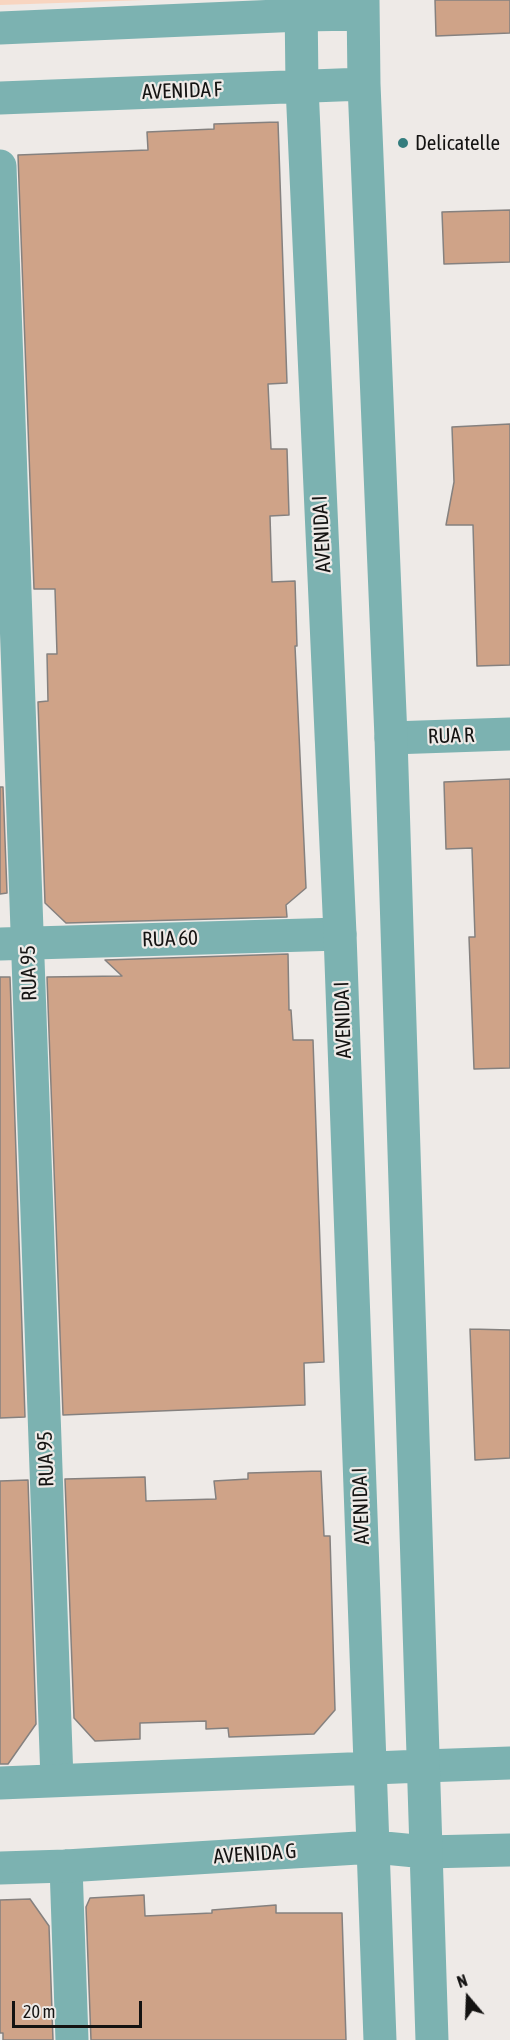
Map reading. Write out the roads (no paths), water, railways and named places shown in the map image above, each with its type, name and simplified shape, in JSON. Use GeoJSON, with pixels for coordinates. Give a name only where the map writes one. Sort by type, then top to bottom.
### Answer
{"type":"FeatureCollection","features":[{"type":"Feature","properties":{"kind":"street"},"geometry":{"type":"LineString","coordinates":[[0,28],[301,7],[363,7],[364,84],[391,738],[432,2040]]}},
{"type":"Feature","properties":{"kind":"street","name":"AVENIDA I"},"geometry":{"type":"LineString","coordinates":[[301,7],[302,86],[340,934],[380,2040]]}},
{"type":"Feature","properties":{"kind":"street","name":"AVENIDA F"},"geometry":{"type":"LineString","coordinates":[[0,98],[364,84]]}},
{"type":"Feature","properties":{"kind":"street","name":"RUA 95"},"geometry":{"type":"LineString","coordinates":[[0,166],[14,944],[57,1780]]}},
{"type":"Feature","properties":{"kind":"street","name":"RUA R"},"geometry":{"type":"LineString","coordinates":[[391,738],[510,734]]}},
{"type":"Feature","properties":{"kind":"street","name":"RUA 60"},"geometry":{"type":"LineString","coordinates":[[14,944],[340,934]]}},
{"type":"Feature","properties":{"kind":"street"},"geometry":{"type":"LineString","coordinates":[[0,1783],[510,1763]]}},
{"type":"Feature","properties":{"kind":"street","name":"AVENIDA G"},"geometry":{"type":"LineString","coordinates":[[0,1868],[374,1847],[426,1852],[510,1850]]}},
{"type":"Feature","properties":{"kind":"street"},"geometry":{"type":"LineString","coordinates":[[66,1866],[72,2040]]}},
{"type":"Feature","properties":{"kind":"place","name":"Delicatelle"},"geometry":{"type":"Point","coordinates":[403,143]}}]}
